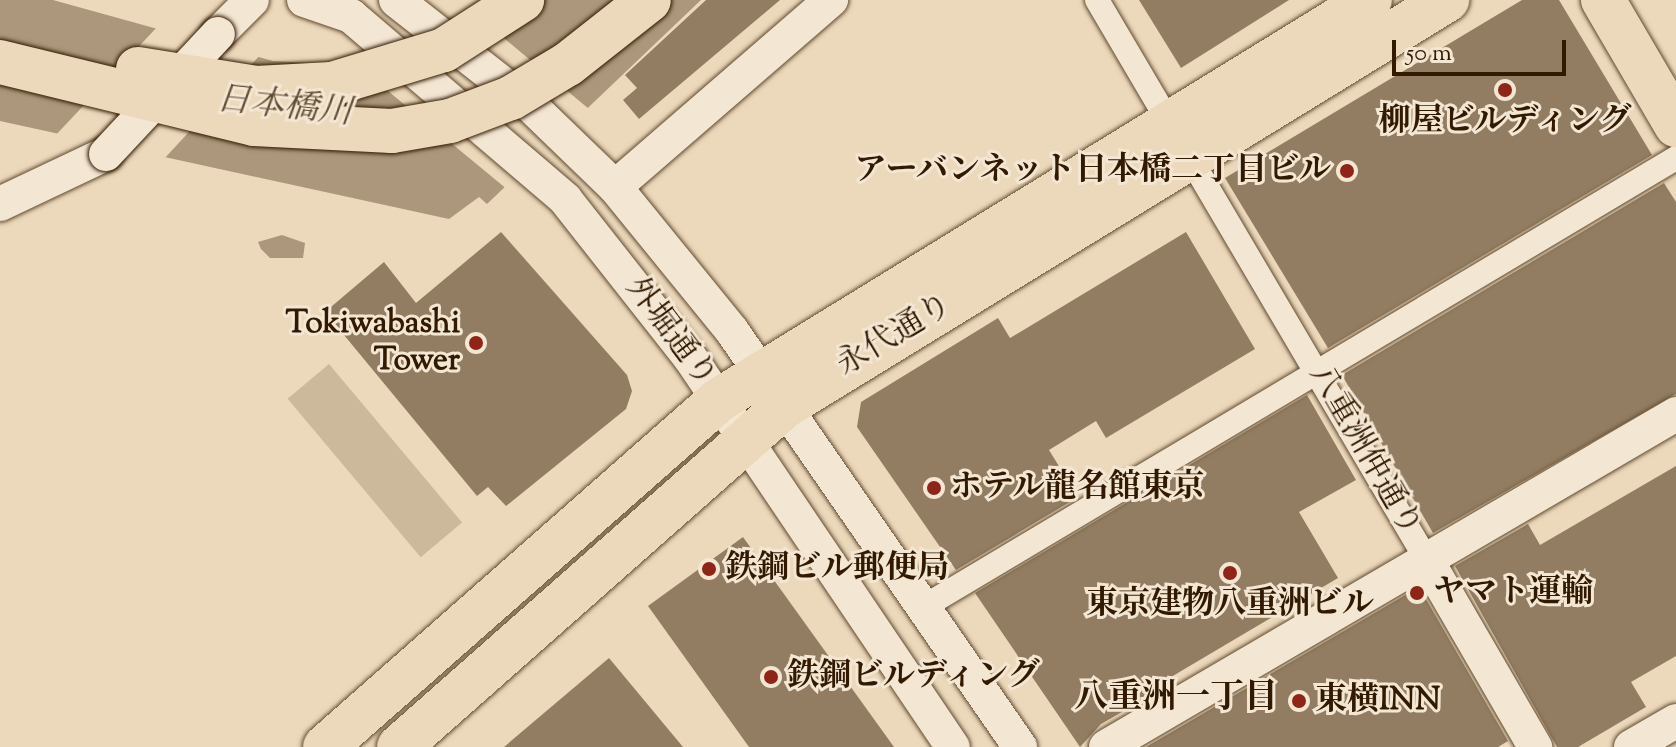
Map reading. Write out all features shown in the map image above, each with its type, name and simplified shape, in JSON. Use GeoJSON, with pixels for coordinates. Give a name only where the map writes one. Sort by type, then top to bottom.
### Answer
{"type":"FeatureCollection","features":[{"type":"Feature","properties":{"kind":"highway"},"geometry":{"type":"LineString","coordinates":[[0,35],[182,78],[285,89],[357,79],[423,59],[522,0]]}},
{"type":"Feature","properties":{"kind":"highway"},"geometry":{"type":"LineString","coordinates":[[0,62],[254,124],[392,131],[450,121],[511,98],[577,58],[649,0]]}},
{"type":"Feature","properties":{"kind":"highway","name":"永代通り"},"geometry":{"type":"LineString","coordinates":[[399,747],[744,438],[785,406],[1179,140],[1370,0]]}},
{"type":"Feature","properties":{"kind":"highway","name":"永代通り"},"geometry":{"type":"LineString","coordinates":[[325,747],[719,400],[760,371],[1179,140],[1447,0]]}},
{"type":"Feature","properties":{"kind":"highway"},"geometry":{"type":"LineString","coordinates":[[1603,0],[1676,125]]}},
{"type":"Feature","properties":{"kind":"highway"},"geometry":{"type":"LineString","coordinates":[[1633,0],[1676,77]]}},
{"type":"Feature","properties":{"kind":"main road"},"geometry":{"type":"LineString","coordinates":[[0,204],[106,154],[252,0]]}},
{"type":"Feature","properties":{"kind":"main road","name":"外堀通り"},"geometry":{"type":"LineString","coordinates":[[304,0],[351,16],[535,170],[602,244],[719,400],[953,747]]}},
{"type":"Feature","properties":{"kind":"main road"},"geometry":{"type":"LineString","coordinates":[[615,187],[831,0]]}},
{"type":"Feature","properties":{"kind":"main road","name":"外堀通り"},"geometry":{"type":"LineString","coordinates":[[412,5],[570,139],[615,187],[760,371],[1020,747]]}},
{"type":"Feature","properties":{"kind":"main road"},"geometry":{"type":"LineString","coordinates":[[1106,747],[1425,557],[1676,414]]}},
{"type":"Feature","properties":{"kind":"main road","name":"八重洲仲通り"},"geometry":{"type":"LineString","coordinates":[[1425,557],[1535,747]]}},
{"type":"Feature","properties":{"kind":"main road"},"geometry":{"type":"LineString","coordinates":[[1631,747],[1676,721]]}},
{"type":"Feature","properties":{"kind":"street","name":"八重洲仲通り"},"geometry":{"type":"LineString","coordinates":[[1097,0],[1425,557]]}},
{"type":"Feature","properties":{"kind":"street"},"geometry":{"type":"LineString","coordinates":[[925,606],[1676,158]]}},
{"type":"Feature","properties":{"kind":"shaded area"},"geometry":{"type":"Polygon","coordinates":[[[329,364],[462,523],[421,557],[288,399],[329,364]]]}},
{"type":"Feature","properties":{"kind":"water","name":"日本橋川"},"geometry":{"type":"Polygon","coordinates":[[[0,0],[53,0],[273,61],[326,64],[337,73],[488,0],[701,0],[487,204],[479,197],[449,219],[0,121],[0,0]]]}},
{"type":"Feature","properties":{"kind":"water"},"geometry":{"type":"Polygon","coordinates":[[[282,235],[305,243],[303,258],[270,258],[261,249],[258,242],[282,235]]]}},
{"type":"Feature","properties":{"kind":"pier"},"geometry":{"type":"Polygon","coordinates":[[[469,9],[589,109],[508,190],[348,58],[469,9]]]}},
{"type":"Feature","properties":{"kind":"pier"},"geometry":{"type":"Polygon","coordinates":[[[159,25],[262,53],[163,160],[54,137],[159,25]]]}},
{"type":"Feature","properties":{"kind":"building"},"geometry":{"type":"Polygon","coordinates":[[[706,0],[780,0],[639,119],[623,100],[637,88],[625,75],[706,0]]]}},
{"type":"Feature","properties":{"kind":"building"},"geometry":{"type":"Polygon","coordinates":[[[1139,0],[1289,0],[1181,68],[1139,0]]]}},
{"type":"Feature","properties":{"kind":"building"},"geometry":{"type":"Polygon","coordinates":[[[1522,0],[1559,0],[1652,155],[1328,348],[1225,178],[1522,0]]]}},
{"type":"Feature","properties":{"kind":"building"},"geometry":{"type":"Polygon","coordinates":[[[1664,183],[1676,202],[1676,394],[1433,533],[1342,375],[1664,183]]]}},
{"type":"Feature","properties":{"kind":"building","name":"Tokiwabashi Tower"},"geometry":{"type":"Polygon","coordinates":[[[501,232],[627,375],[632,391],[626,409],[506,506],[488,487],[477,496],[325,312],[384,262],[416,303],[501,232]]]}},
{"type":"Feature","properties":{"kind":"building"},"geometry":{"type":"Polygon","coordinates":[[[1186,232],[1255,349],[1106,438],[1096,421],[1049,450],[1078,497],[956,570],[857,427],[861,402],[998,318],[1010,338],[1186,232]]]}},
{"type":"Feature","properties":{"kind":"building"},"geometry":{"type":"Polygon","coordinates":[[[1307,395],[1356,480],[1299,512],[1338,578],[1166,680],[1169,685],[1101,724],[1080,747],[975,593],[1307,395]]]}},
{"type":"Feature","properties":{"kind":"building"},"geometry":{"type":"Polygon","coordinates":[[[1676,466],[1676,656],[1631,682],[1646,707],[1578,747],[1557,747],[1455,566],[1528,524],[1540,545],[1676,466]]]}},
{"type":"Feature","properties":{"kind":"building","name":"鉄鋼ビルディング"},"geometry":{"type":"Polygon","coordinates":[[[743,537],[894,747],[749,747],[648,606],[743,537]]]}},
{"type":"Feature","properties":{"kind":"building"},"geometry":{"type":"Polygon","coordinates":[[[1419,587],[1508,741],[1498,747],[1146,747],[1419,587]]]}},
{"type":"Feature","properties":{"kind":"building"},"geometry":{"type":"Polygon","coordinates":[[[609,658],[683,747],[504,747],[609,658]]]}},
{"type":"Feature","properties":{"kind":"place","name":"柳屋ビルディング"},"geometry":{"type":"Point","coordinates":[1505,90]}},
{"type":"Feature","properties":{"kind":"place","name":"アーバンネット日本橋二丁目ビル"},"geometry":{"type":"Point","coordinates":[1347,171]}},
{"type":"Feature","properties":{"kind":"place","name":"Tokiwabashi Tower"},"geometry":{"type":"Point","coordinates":[476,343]}},
{"type":"Feature","properties":{"kind":"place","name":"ホテル龍名館東京"},"geometry":{"type":"Point","coordinates":[934,488]}},
{"type":"Feature","properties":{"kind":"place","name":"鉄鋼ビル郵便局"},"geometry":{"type":"Point","coordinates":[709,569]}},
{"type":"Feature","properties":{"kind":"place","name":"東京建物八重洲ビル"},"geometry":{"type":"Point","coordinates":[1230,573]}},
{"type":"Feature","properties":{"kind":"place","name":"ヤマト運輸"},"geometry":{"type":"Point","coordinates":[1417,593]}},
{"type":"Feature","properties":{"kind":"place","name":"鉄鋼ビルディング"},"geometry":{"type":"Point","coordinates":[771,677]}},
{"type":"Feature","properties":{"kind":"place","name":"東横INN"},"geometry":{"type":"Point","coordinates":[1299,701]}},
{"type":"Feature","properties":{"kind":"district","name":"八重洲一丁目"},"geometry":{"type":"Point","coordinates":[1176,699]}}]}
